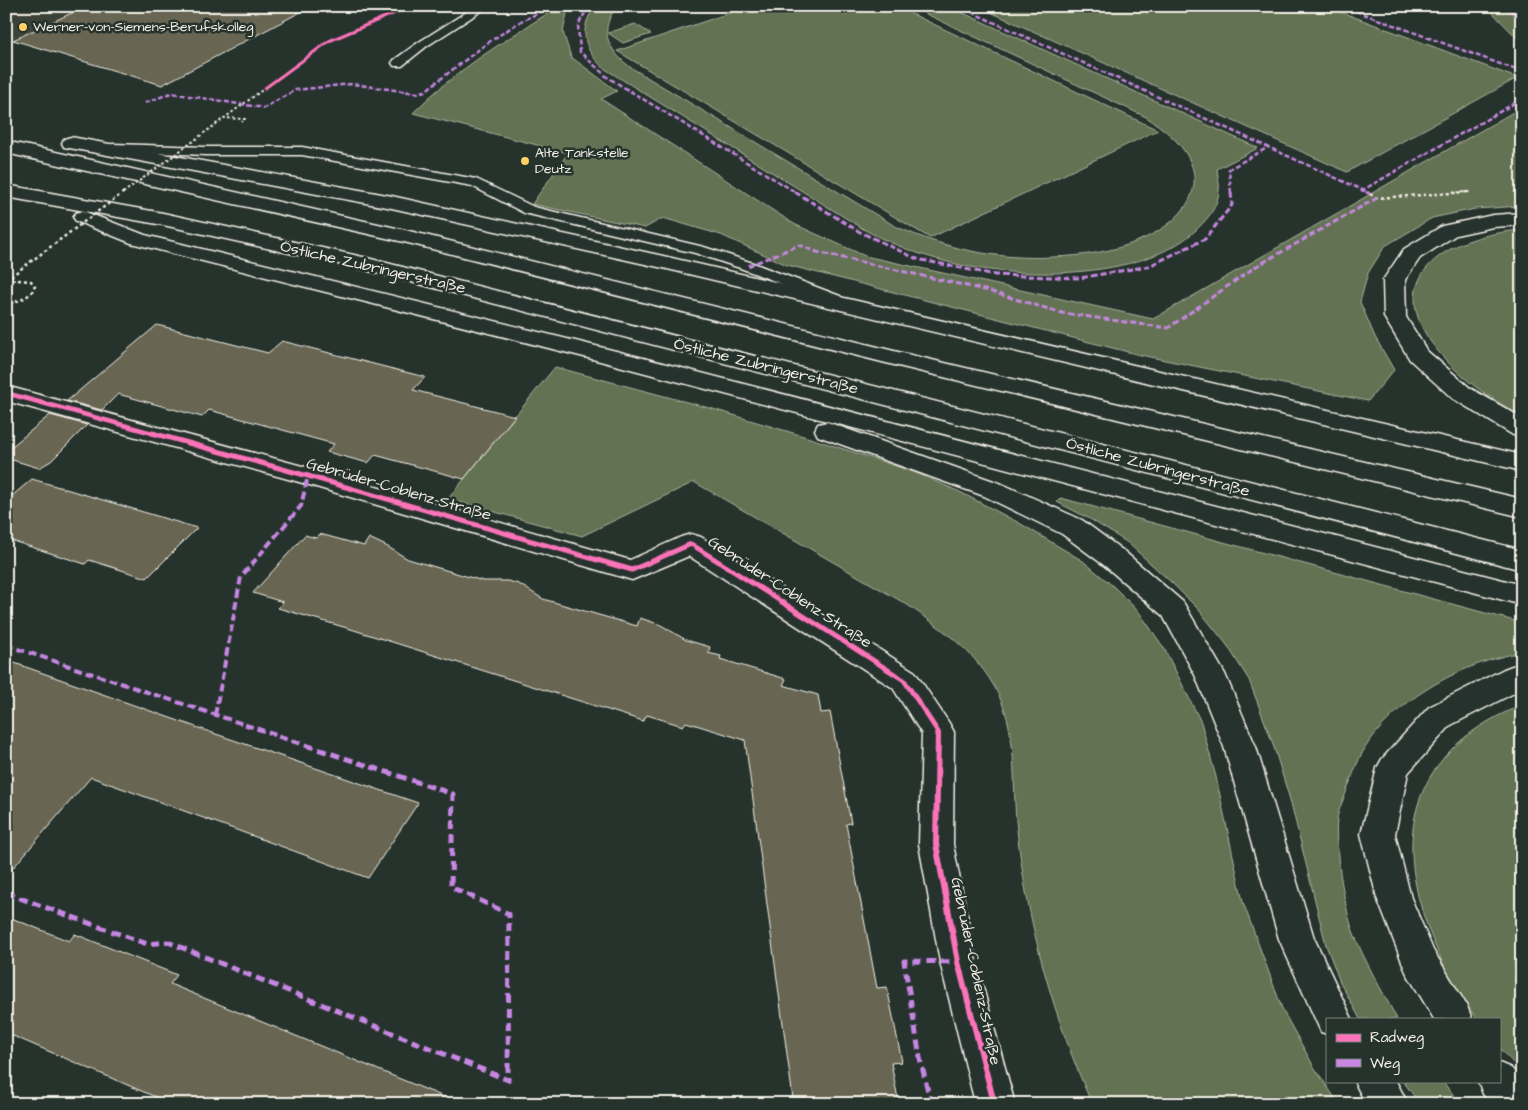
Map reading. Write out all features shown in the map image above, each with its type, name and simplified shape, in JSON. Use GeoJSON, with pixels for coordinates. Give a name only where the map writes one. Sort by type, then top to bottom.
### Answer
{"type":"FeatureCollection","features":[{"type":"Feature","properties":{"kind":"main road"},"geometry":{"type":"LineString","coordinates":[[6,131],[387,201],[663,262],[1522,463]]}},
{"type":"Feature","properties":{"kind":"main road"},"geometry":{"type":"LineString","coordinates":[[6,147],[405,236],[898,359],[1522,508]]}},
{"type":"Feature","properties":{"kind":"main road"},"geometry":{"type":"LineString","coordinates":[[15,192],[138,239],[608,356],[1522,595]]}},
{"type":"Feature","properties":{"kind":"main road","name":"Östliche Zubringerstraße"},"geometry":{"type":"LineString","coordinates":[[15,192],[164,219],[363,263],[1522,560]]}},
{"type":"Feature","properties":{"kind":"main road"},"geometry":{"type":"LineString","coordinates":[[1522,219],[1494,221],[1449,230],[1412,254],[1394,280],[1395,317],[1418,355],[1461,393],[1522,429]]}},
{"type":"Feature","properties":{"kind":"main road"},"geometry":{"type":"LineString","coordinates":[[608,356],[841,434],[992,490],[1072,527],[1115,559],[1172,609],[1210,674],[1240,747],[1297,939],[1334,1018]]}},
{"type":"Feature","properties":{"kind":"main road","name":"Gebrüder-Coblenz-Straße"},"geometry":{"type":"LineString","coordinates":[[6,393],[308,476],[632,570],[691,544],[904,680],[938,732],[936,844],[958,962],[992,1095],[996,1104]]}},
{"type":"Feature","properties":{"kind":"main road"},"geometry":{"type":"LineString","coordinates":[[1453,1018],[1419,960],[1394,898],[1378,834],[1393,768],[1440,716],[1515,677],[1522,676]]}},
{"type":"Feature","properties":{"kind":"main road"},"geometry":{"type":"LineString","coordinates":[[1374,1082],[1389,1104]]}},
{"type":"Feature","properties":{"kind":"main road"},"geometry":{"type":"LineString","coordinates":[[1498,1082],[1517,1104]]}},
{"type":"Feature","properties":{"kind":"lane"},"geometry":{"type":"LineString","coordinates":[[398,63],[422,44],[484,6]]}},
{"type":"Feature","properties":{"kind":"lane"},"geometry":{"type":"LineString","coordinates":[[99,148],[302,151],[476,183],[529,210],[699,250],[748,266],[861,309]]}},
{"type":"Feature","properties":{"kind":"path"},"geometry":{"type":"LineString","coordinates":[[6,279],[265,88]]}},
{"type":"Feature","properties":{"kind":"path"},"geometry":{"type":"LineString","coordinates":[[223,118],[236,120]]}},
{"type":"Feature","properties":{"kind":"path"},"geometry":{"type":"LineString","coordinates":[[1370,194],[1377,198],[1474,192]]}},
{"type":"Feature","properties":{"kind":"path"},"geometry":{"type":"LineString","coordinates":[[6,279],[30,281],[35,288],[28,297],[6,304]]}},
{"type":"Feature","properties":{"kind":"shaded area","name":"Werner-von-Siemens-Berufskolleg"},"geometry":{"type":"Polygon","coordinates":[[[6,6],[87,6],[6,43],[6,6]]]}},
{"type":"Feature","properties":{"kind":"green space"},"geometry":{"type":"Polygon","coordinates":[[[596,6],[618,6],[608,23],[608,39],[616,54],[630,67],[895,226],[953,247],[992,255],[1053,257],[1096,253],[1128,245],[1163,228],[1174,220],[1190,199],[1194,186],[1194,173],[1189,159],[1181,146],[1165,130],[1146,117],[909,6],[948,6],[1258,148],[1217,169],[1219,191],[1216,205],[1211,213],[1202,224],[1183,240],[1160,253],[1134,262],[1078,272],[1022,273],[963,266],[929,257],[896,245],[865,230],[605,69],[592,55],[586,39],[586,23],[596,6]]]}},
{"type":"Feature","properties":{"kind":"green space"},"geometry":{"type":"Polygon","coordinates":[[[750,6],[895,6],[1158,130],[930,238],[617,51],[750,6]]]}},
{"type":"Feature","properties":{"kind":"green space"},"geometry":{"type":"Polygon","coordinates":[[[1000,6],[1325,6],[1517,78],[1347,172],[988,11],[1000,6]]]}},
{"type":"Feature","properties":{"kind":"green space"},"geometry":{"type":"Polygon","coordinates":[[[1486,6],[1522,6],[1522,43],[1486,6]]]}},
{"type":"Feature","properties":{"kind":"green space"},"geometry":{"type":"Polygon","coordinates":[[[550,12],[567,13],[563,32],[571,57],[617,91],[601,99],[794,224],[865,256],[1153,319],[1522,107],[1522,206],[1475,209],[1432,218],[1385,246],[1368,273],[1360,302],[1375,337],[1394,370],[1368,401],[1140,355],[787,265],[721,235],[663,218],[645,228],[532,204],[568,153],[413,113],[461,71],[550,12]]]}},
{"type":"Feature","properties":{"kind":"green space"},"geometry":{"type":"Polygon","coordinates":[[[635,24],[651,34],[623,43],[608,33],[635,24]]]}},
{"type":"Feature","properties":{"kind":"green space"},"geometry":{"type":"Polygon","coordinates":[[[1522,230],[1522,416],[1480,390],[1451,366],[1423,330],[1415,306],[1417,285],[1428,267],[1445,252],[1467,241],[1494,234],[1522,230]]]}},
{"type":"Feature","properties":{"kind":"green space"},"geometry":{"type":"Polygon","coordinates":[[[555,367],[713,409],[914,472],[960,492],[1021,524],[1083,561],[1114,587],[1139,612],[1164,648],[1201,722],[1216,777],[1243,902],[1283,1011],[1314,1067],[1339,1104],[1092,1104],[1078,1072],[1054,1005],[1035,936],[1017,830],[1014,766],[1010,734],[1002,703],[985,672],[974,658],[962,646],[906,604],[694,482],[582,536],[448,499],[555,367]]]}},
{"type":"Feature","properties":{"kind":"green space"},"geometry":{"type":"Polygon","coordinates":[[[1061,498],[1522,623],[1522,652],[1479,664],[1437,683],[1417,695],[1383,725],[1362,753],[1339,811],[1336,830],[1338,859],[1343,891],[1353,931],[1362,953],[1396,1018],[1359,1018],[1340,982],[1326,945],[1291,803],[1273,744],[1249,680],[1227,645],[1199,610],[1128,543],[1090,519],[1057,502],[1061,498]]]}},
{"type":"Feature","properties":{"kind":"green space"},"geometry":{"type":"Polygon","coordinates":[[[1522,705],[1522,1072],[1500,1049],[1500,1018],[1476,1018],[1458,992],[1434,943],[1420,904],[1413,867],[1413,833],[1419,801],[1433,772],[1455,746],[1484,724],[1522,705]]]}},
{"type":"Feature","properties":{"kind":"green space"},"geometry":{"type":"Polygon","coordinates":[[[1404,1082],[1443,1082],[1461,1104],[1420,1104],[1404,1082]]]}},
{"type":"Feature","properties":{"kind":"building"},"geometry":{"type":"Polygon","coordinates":[[[87,6],[312,6],[162,85],[13,40],[87,6]]]}},
{"type":"Feature","properties":{"kind":"building"},"geometry":{"type":"Polygon","coordinates":[[[157,325],[268,353],[282,341],[425,377],[413,390],[515,416],[464,479],[375,455],[368,463],[327,452],[334,444],[209,410],[202,417],[118,394],[102,410],[67,401],[157,325]]]}},
{"type":"Feature","properties":{"kind":"building"},"geometry":{"type":"Polygon","coordinates":[[[50,415],[87,425],[51,461],[39,468],[6,458],[6,451],[50,415]]]}},
{"type":"Feature","properties":{"kind":"building"},"geometry":{"type":"Polygon","coordinates":[[[32,479],[197,528],[147,578],[89,560],[85,564],[6,539],[6,501],[32,479]]]}},
{"type":"Feature","properties":{"kind":"building"},"geometry":{"type":"Polygon","coordinates":[[[320,534],[364,546],[369,538],[408,559],[483,581],[508,581],[519,584],[543,599],[637,626],[640,618],[661,625],[686,640],[710,647],[708,653],[721,656],[720,659],[786,679],[783,685],[818,695],[821,713],[830,712],[851,823],[846,824],[877,988],[887,987],[902,1062],[891,1063],[899,1104],[806,1104],[806,1098],[793,1099],[745,740],[686,722],[683,726],[647,715],[643,721],[278,608],[283,602],[253,593],[305,535],[316,538],[320,534]]]}},
{"type":"Feature","properties":{"kind":"building"},"geometry":{"type":"Polygon","coordinates":[[[6,660],[418,803],[368,878],[91,777],[6,876],[6,660]]]}},
{"type":"Feature","properties":{"kind":"building"},"geometry":{"type":"Polygon","coordinates":[[[6,916],[69,941],[75,934],[177,975],[170,984],[461,1104],[172,1104],[6,1033],[6,916]]]}},
{"type":"Feature","properties":{"kind":"marked path"},"geometry":{"type":"LineString","coordinates":[[145,103],[171,93],[264,108],[295,90],[352,84],[417,93],[425,91],[470,55],[502,33],[552,6]]}},
{"type":"Feature","properties":{"kind":"marked path"},"geometry":{"type":"LineString","coordinates":[[589,6],[578,25],[580,52],[607,77],[860,232],[917,259],[995,275],[1080,278],[1149,266],[1205,239],[1232,205],[1229,169],[1267,148]]}},
{"type":"Feature","properties":{"kind":"marked path"},"geometry":{"type":"LineString","coordinates":[[958,6],[1370,194]]}},
{"type":"Feature","properties":{"kind":"marked path"},"geometry":{"type":"LineString","coordinates":[[1342,6],[1522,72]]}},
{"type":"Feature","properties":{"kind":"marked path"},"geometry":{"type":"LineString","coordinates":[[1506,6],[1522,22]]}},
{"type":"Feature","properties":{"kind":"marked path"},"geometry":{"type":"LineString","coordinates":[[1361,191],[1522,99]]}},
{"type":"Feature","properties":{"kind":"marked path"},"geometry":{"type":"LineString","coordinates":[[748,266],[799,245],[817,252],[985,290],[1062,313],[1168,328],[1255,267],[1377,198]]}},
{"type":"Feature","properties":{"kind":"marked path"},"geometry":{"type":"LineString","coordinates":[[215,715],[241,577],[301,506],[308,476]]}},
{"type":"Feature","properties":{"kind":"marked path"},"geometry":{"type":"LineString","coordinates":[[6,645],[453,794],[451,887],[509,914],[508,1080],[168,942],[147,944],[6,893]]}},
{"type":"Feature","properties":{"kind":"marked path"},"geometry":{"type":"LineString","coordinates":[[931,1104],[920,1058],[904,961],[958,962]]}},
{"type":"Feature","properties":{"kind":"cycle path"},"geometry":{"type":"LineString","coordinates":[[265,88],[329,41],[411,6]]}},
{"type":"Feature","properties":{"kind":"cycle path"},"geometry":{"type":"LineString","coordinates":[[6,393],[308,476],[632,570],[691,544],[904,680],[938,732],[936,844],[958,962],[992,1095],[996,1104]]}},
{"type":"Feature","properties":{"kind":"place","name":"Werner-von-Siemens-Berufskolleg"},"geometry":{"type":"Point","coordinates":[23,27]}},
{"type":"Feature","properties":{"kind":"place","name":"Alte Tankstelle Deutz"},"geometry":{"type":"Point","coordinates":[525,161]}}]}
